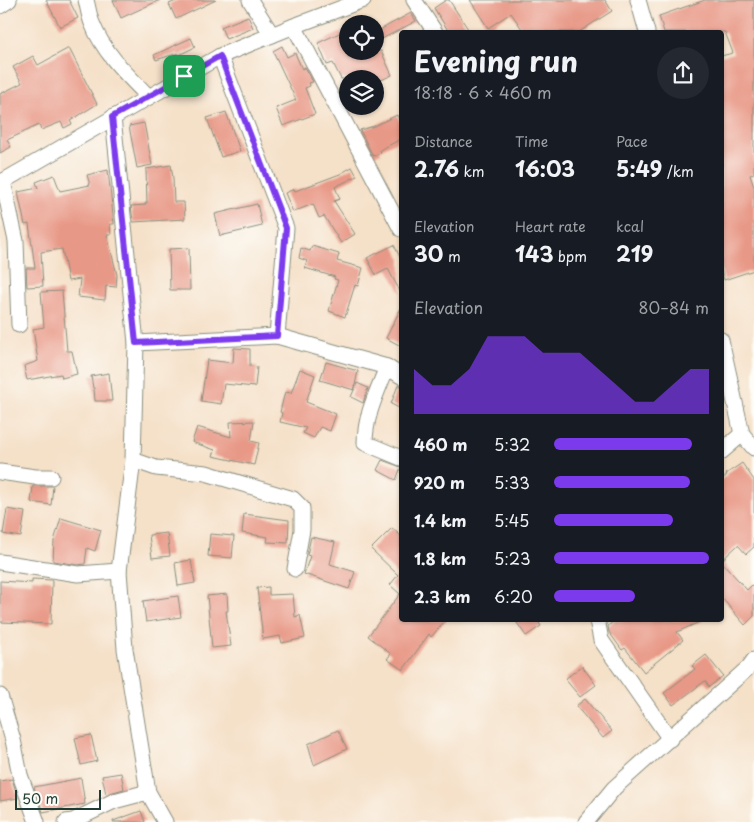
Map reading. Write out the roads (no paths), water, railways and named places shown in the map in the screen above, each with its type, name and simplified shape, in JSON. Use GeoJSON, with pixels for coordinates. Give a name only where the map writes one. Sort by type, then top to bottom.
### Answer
{"type":"FeatureCollection","features":[{"type":"Feature","properties":{"kind":"street"},"geometry":{"type":"LineString","coordinates":[[0,6],[9,0]]}},
{"type":"Feature","properties":{"kind":"street"},"geometry":{"type":"LineString","coordinates":[[86,0],[92,22],[106,48],[124,72],[149,97]]}},
{"type":"Feature","properties":{"kind":"street"},"geometry":{"type":"LineString","coordinates":[[250,0],[272,35]]}},
{"type":"Feature","properties":{"kind":"street"},"geometry":{"type":"LineString","coordinates":[[19,325],[16,241],[2,182],[220,56],[363,0]]}},
{"type":"Feature","properties":{"kind":"street"},"geometry":{"type":"LineString","coordinates":[[414,0],[434,30]]}},
{"type":"Feature","properties":{"kind":"street"},"geometry":{"type":"LineString","coordinates":[[638,0],[646,30]]}},
{"type":"Feature","properties":{"kind":"street"},"geometry":{"type":"LineString","coordinates":[[294,26],[399,225]]}},
{"type":"Feature","properties":{"kind":"street"},"geometry":{"type":"LineString","coordinates":[[220,56],[286,228],[277,336]]}},
{"type":"Feature","properties":{"kind":"street"},"geometry":{"type":"LineString","coordinates":[[112,117],[136,343],[133,460],[119,571],[125,649],[148,792],[165,822]]}},
{"type":"Feature","properties":{"kind":"street"},"geometry":{"type":"LineString","coordinates":[[136,343],[277,336],[387,367],[399,375]]}},
{"type":"Feature","properties":{"kind":"street"},"geometry":{"type":"LineString","coordinates":[[724,353],[742,434],[754,448]]}},
{"type":"Feature","properties":{"kind":"street"},"geometry":{"type":"LineString","coordinates":[[387,367],[365,427],[365,443],[399,457]]}},
{"type":"Feature","properties":{"kind":"street"},"geometry":{"type":"LineString","coordinates":[[724,449],[742,434]]}},
{"type":"Feature","properties":{"kind":"street"},"geometry":{"type":"LineString","coordinates":[[133,460],[156,468],[206,473],[293,500],[302,508],[302,530],[295,570]]}},
{"type":"Feature","properties":{"kind":"street"},"geometry":{"type":"LineString","coordinates":[[0,472],[35,477],[52,477]]}},
{"type":"Feature","properties":{"kind":"street"},"geometry":{"type":"LineString","coordinates":[[0,562],[78,574],[119,571]]}},
{"type":"Feature","properties":{"kind":"street"},"geometry":{"type":"LineString","coordinates":[[597,622],[601,640],[670,739]]}},
{"type":"Feature","properties":{"kind":"street"},"geometry":{"type":"LineString","coordinates":[[586,822],[614,788],[749,667],[754,660]]}},
{"type":"Feature","properties":{"kind":"street"},"geometry":{"type":"LineString","coordinates":[[0,696],[13,740],[20,775],[37,822]]}},
{"type":"Feature","properties":{"kind":"street"},"geometry":{"type":"LineString","coordinates":[[66,822],[73,821],[114,800],[148,792]]}}]}
